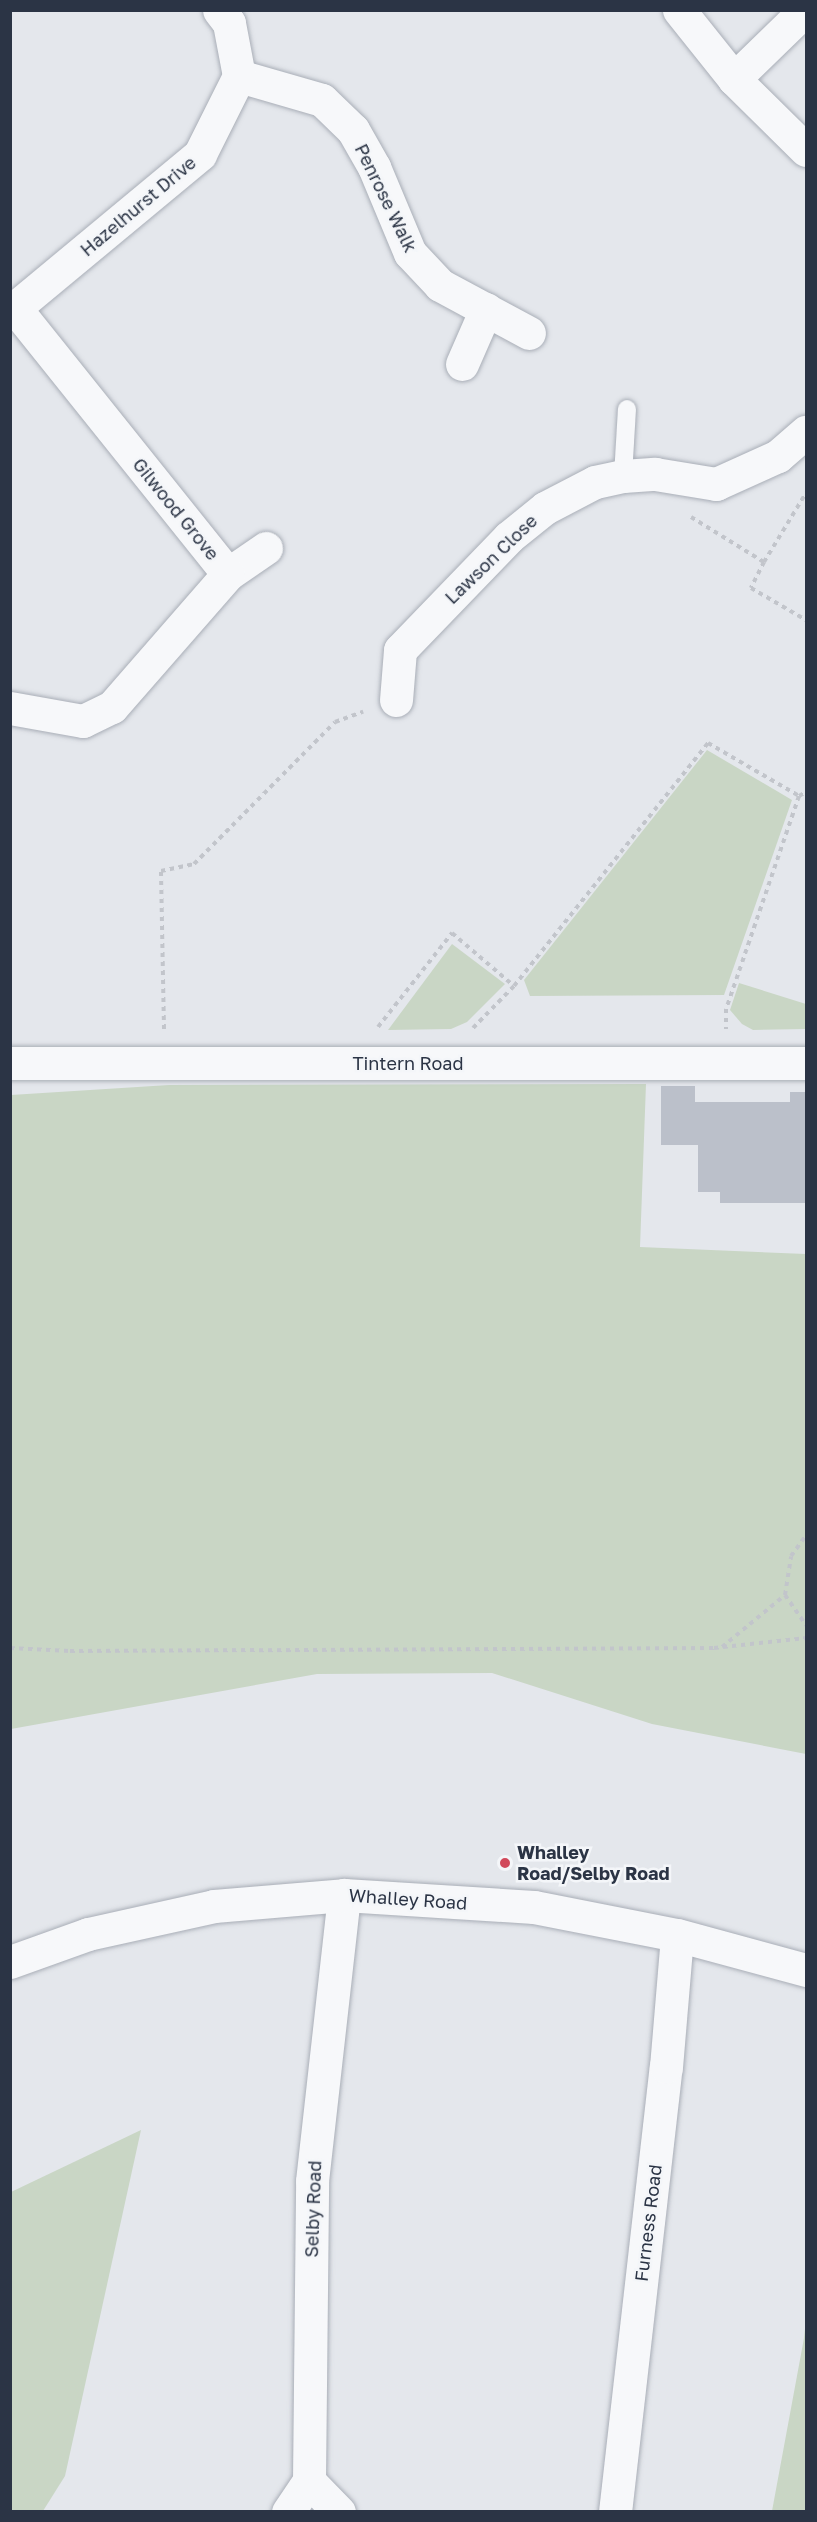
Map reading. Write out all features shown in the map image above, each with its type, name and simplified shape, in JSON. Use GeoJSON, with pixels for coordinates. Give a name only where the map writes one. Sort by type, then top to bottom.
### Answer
{"type":"FeatureCollection","features":[{"type":"Feature","properties":{"kind":"street"},"geometry":{"type":"LineString","coordinates":[[219,10],[229,23],[239,76]]}},
{"type":"Feature","properties":{"kind":"street"},"geometry":{"type":"LineString","coordinates":[[679,10],[734,79],[807,150]]}},
{"type":"Feature","properties":{"kind":"street"},"geometry":{"type":"LineString","coordinates":[[734,79],[805,10]]}},
{"type":"Feature","properties":{"kind":"street","name":"Penrose Walk"},"geometry":{"type":"LineString","coordinates":[[239,76],[322,100],[353,130],[374,167],[410,253],[440,285],[529,333]]}},
{"type":"Feature","properties":{"kind":"street","name":"Hazelhurst Drive"},"geometry":{"type":"LineString","coordinates":[[13,310],[200,154],[239,76]]}},
{"type":"Feature","properties":{"kind":"street"},"geometry":{"type":"LineString","coordinates":[[462,364],[486,309]]}},
{"type":"Feature","properties":{"kind":"street","name":"Gilwood Grove"},"geometry":{"type":"LineString","coordinates":[[10,708],[83,721],[112,707],[228,574],[13,310]]}},
{"type":"Feature","properties":{"kind":"street","name":"Lawson Close"},"geometry":{"type":"LineString","coordinates":[[396,700],[400,650],[508,537],[545,508],[595,482],[622,476],[655,474],[717,484],[778,456],[807,432]]}},
{"type":"Feature","properties":{"kind":"street"},"geometry":{"type":"LineString","coordinates":[[228,574],[266,548]]}},
{"type":"Feature","properties":{"kind":"street","name":"Tintern Road"},"geometry":{"type":"LineString","coordinates":[[10,1063],[807,1063]]}},
{"type":"Feature","properties":{"kind":"street","name":"Whalley Road"},"geometry":{"type":"LineString","coordinates":[[10,1962],[88,1934],[214,1906],[344,1895],[534,1907],[677,1935],[807,1970]]}},
{"type":"Feature","properties":{"kind":"street","name":"Selby Road"},"geometry":{"type":"LineString","coordinates":[[309,2481],[312,2181],[344,1895]]}},
{"type":"Feature","properties":{"kind":"street","name":"Furness Road"},"geometry":{"type":"LineString","coordinates":[[615,2511],[666,2067],[677,1935]]}},
{"type":"Feature","properties":{"kind":"street"},"geometry":{"type":"LineString","coordinates":[[288,2511],[309,2481],[339,2511]]}},
{"type":"Feature","properties":{"kind":"lane"},"geometry":{"type":"LineString","coordinates":[[622,476],[627,409]]}},
{"type":"Feature","properties":{"kind":"path"},"geometry":{"type":"LineString","coordinates":[[679,478],[672,506],[764,562]]}},
{"type":"Feature","properties":{"kind":"path"},"geometry":{"type":"LineString","coordinates":[[807,493],[764,562],[751,588],[807,620]]}},
{"type":"Feature","properties":{"kind":"path"},"geometry":{"type":"LineString","coordinates":[[164,1063],[161,871],[194,864],[335,722],[396,700]]}},
{"type":"Feature","properties":{"kind":"path"},"geometry":{"type":"LineString","coordinates":[[474,1063],[473,1026],[514,986],[708,743],[799,796]]}},
{"type":"Feature","properties":{"kind":"path"},"geometry":{"type":"LineString","coordinates":[[727,1063],[726,1009],[799,796],[807,792]]}},
{"type":"Feature","properties":{"kind":"path"},"geometry":{"type":"LineString","coordinates":[[379,1063],[377,1028],[452,933],[514,986]]}},
{"type":"Feature","properties":{"kind":"path"},"geometry":{"type":"LineString","coordinates":[[721,1647],[785,1595],[791,1556],[806,1535]]}},
{"type":"Feature","properties":{"kind":"path"},"geometry":{"type":"LineString","coordinates":[[785,1595],[807,1625]]}},
{"type":"Feature","properties":{"kind":"path"},"geometry":{"type":"LineString","coordinates":[[10,1648],[105,1651],[721,1647],[807,1638]]}},
{"type":"Feature","properties":{"kind":"green space"},"geometry":{"type":"Polygon","coordinates":[[[707,750],[792,800],[724,995],[530,996],[524,980],[707,750]]]}},
{"type":"Feature","properties":{"kind":"green space"},"geometry":{"type":"Polygon","coordinates":[[[452,944],[505,984],[467,1022],[451,1029],[388,1030],[452,944]]]}},
{"type":"Feature","properties":{"kind":"green space"},"geometry":{"type":"Polygon","coordinates":[[[739,983],[806,1004],[806,1029],[753,1030],[742,1024],[730,1010],[739,983]]]}},
{"type":"Feature","properties":{"kind":"green space"},"geometry":{"type":"Polygon","coordinates":[[[646,1084],[640,1247],[806,1254],[806,1754],[652,1724],[492,1673],[317,1674],[11,1729],[11,1095],[169,1085],[646,1084]]]}},
{"type":"Feature","properties":{"kind":"green space"},"geometry":{"type":"Polygon","coordinates":[[[141,2130],[65,2476],[43,2511],[11,2511],[11,2192],[141,2130]]]}},
{"type":"Feature","properties":{"kind":"green space"},"geometry":{"type":"Polygon","coordinates":[[[806,2319],[806,2511],[772,2511],[804,2338],[806,2319]]]}},
{"type":"Feature","properties":{"kind":"building"},"geometry":{"type":"Polygon","coordinates":[[[661,1086],[695,1086],[695,1102],[790,1102],[790,1092],[806,1092],[806,1203],[720,1203],[720,1192],[698,1192],[698,1145],[661,1145],[661,1086]]]}},
{"type":"Feature","properties":{"kind":"place","name":"Whalley Road/Selby Road"},"geometry":{"type":"Point","coordinates":[505,1863]}}]}
